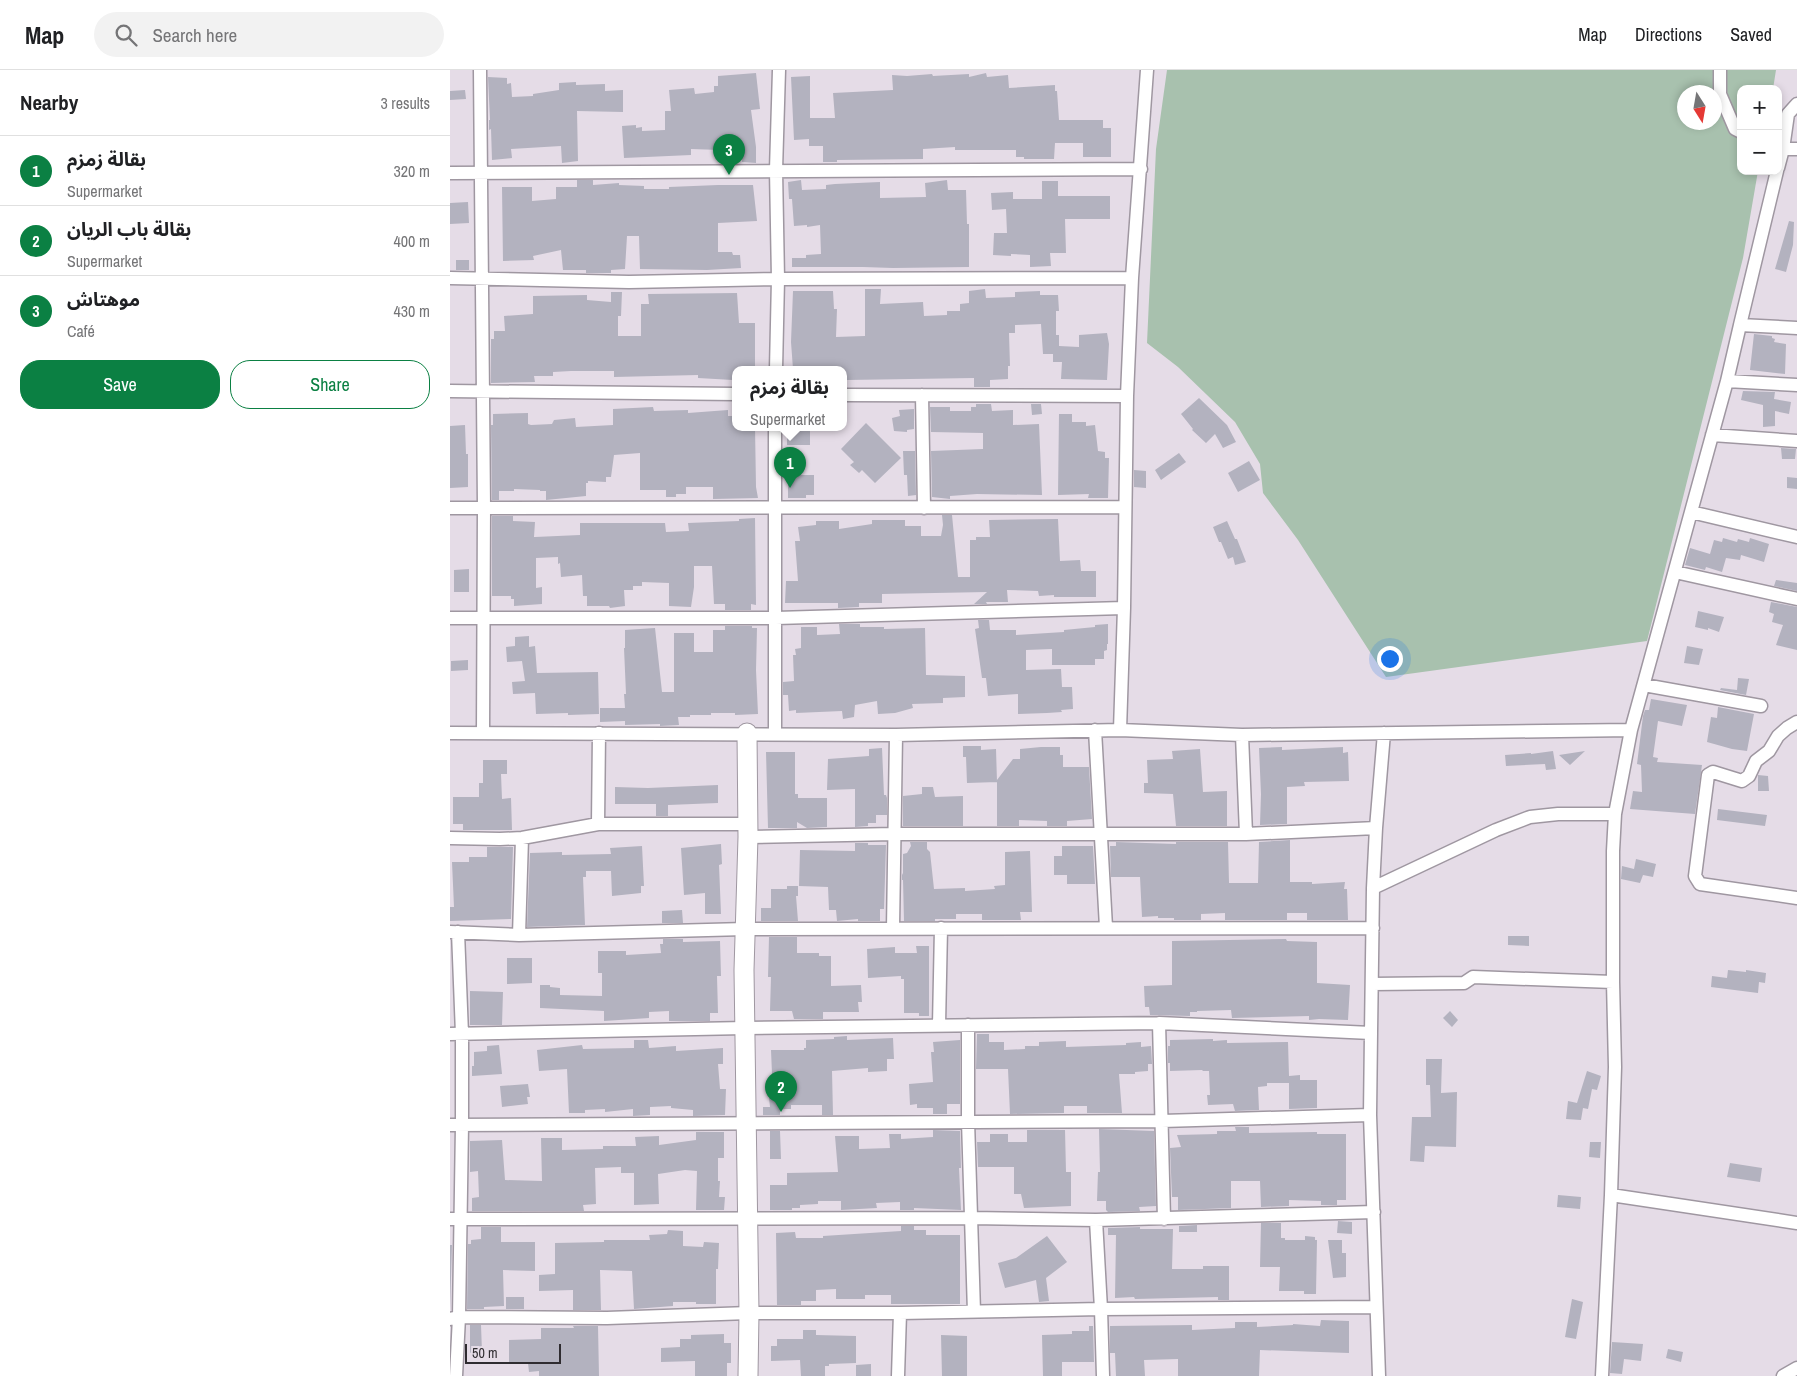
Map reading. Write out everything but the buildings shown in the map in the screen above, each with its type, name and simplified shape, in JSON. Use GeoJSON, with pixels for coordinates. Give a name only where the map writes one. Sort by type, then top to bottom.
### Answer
{"type":"FeatureCollection","features":[{"type":"Feature","properties":{"kind":"street"},"geometry":{"type":"LineString","coordinates":[[480,70],[484,507],[483,732]]}},
{"type":"Feature","properties":{"kind":"street"},"geometry":{"type":"LineString","coordinates":[[776,366],[778,279],[776,170],[779,70]]}},
{"type":"Feature","properties":{"kind":"street"},"geometry":{"type":"LineString","coordinates":[[1120,730],[1127,396],[1132,278],[1147,70]]}},
{"type":"Feature","properties":{"kind":"street"},"geometry":{"type":"LineString","coordinates":[[1720,70],[1720,94],[1735,128],[1738,130]]}},
{"type":"Feature","properties":{"kind":"street"},"geometry":{"type":"LineString","coordinates":[[1782,143],[1788,114],[1797,104]]}},
{"type":"Feature","properties":{"kind":"street"},"geometry":{"type":"LineString","coordinates":[[1782,148],[1797,149]]}},
{"type":"Feature","properties":{"kind":"street"},"geometry":{"type":"LineString","coordinates":[[450,173],[1141,169]]}},
{"type":"Feature","properties":{"kind":"street"},"geometry":{"type":"LineString","coordinates":[[1602,1376],[1615,1067],[1613,851],[1616,814],[1631,730],[1727,382],[1777,175]]}},
{"type":"Feature","properties":{"kind":"street"},"geometry":{"type":"LineString","coordinates":[[450,278],[629,282],[778,279],[1132,278]]}},
{"type":"Feature","properties":{"kind":"street"},"geometry":{"type":"LineString","coordinates":[[1740,325],[1797,328]]}},
{"type":"Feature","properties":{"kind":"street"},"geometry":{"type":"LineString","coordinates":[[1727,382],[1797,384]]}},
{"type":"Feature","properties":{"kind":"street"},"geometry":{"type":"LineString","coordinates":[[450,391],[732,394]]}},
{"type":"Feature","properties":{"kind":"street"},"geometry":{"type":"LineString","coordinates":[[847,395],[1127,396]]}},
{"type":"Feature","properties":{"kind":"street"},"geometry":{"type":"LineString","coordinates":[[922,395],[924,508]]}},
{"type":"Feature","properties":{"kind":"street"},"geometry":{"type":"LineString","coordinates":[[775,431],[775,734]]}},
{"type":"Feature","properties":{"kind":"street"},"geometry":{"type":"LineString","coordinates":[[1712,435],[1797,441]]}},
{"type":"Feature","properties":{"kind":"street"},"geometry":{"type":"LineString","coordinates":[[450,508],[1125,507]]}},
{"type":"Feature","properties":{"kind":"street"},"geometry":{"type":"LineString","coordinates":[[1691,512],[1797,537]]}},
{"type":"Feature","properties":{"kind":"street"},"geometry":{"type":"LineString","coordinates":[[1675,572],[1797,599]]}},
{"type":"Feature","properties":{"kind":"street"},"geometry":{"type":"LineString","coordinates":[[450,618],[776,618],[1124,608]]}},
{"type":"Feature","properties":{"kind":"street"},"geometry":{"type":"LineString","coordinates":[[1644,685],[1761,706]]}},
{"type":"Feature","properties":{"kind":"street"},"geometry":{"type":"LineString","coordinates":[[1797,722],[1778,736],[1769,750],[1756,761],[1749,776],[1742,781],[1713,772],[1708,775],[1695,876],[1700,884],[1797,898]]}},
{"type":"Feature","properties":{"kind":"street"},"geometry":{"type":"LineString","coordinates":[[450,733],[896,735],[1095,730],[1242,734],[1631,730]]}},
{"type":"Feature","properties":{"kind":"street"},"geometry":{"type":"LineString","coordinates":[[1095,730],[1106,927]]}},
{"type":"Feature","properties":{"kind":"street"},"geometry":{"type":"LineString","coordinates":[[598,824],[599,733]]}},
{"type":"Feature","properties":{"kind":"street"},"geometry":{"type":"LineString","coordinates":[[747,733],[748,830],[744,928],[749,1313],[748,1376]]}},
{"type":"Feature","properties":{"kind":"street"},"geometry":{"type":"LineString","coordinates":[[1379,1376],[1370,1115],[1373,888],[1384,733]]}},
{"type":"Feature","properties":{"kind":"street"},"geometry":{"type":"LineString","coordinates":[[1242,734],[1246,834]]}},
{"type":"Feature","properties":{"kind":"street"},"geometry":{"type":"LineString","coordinates":[[893,928],[896,735]]}},
{"type":"Feature","properties":{"kind":"street"},"geometry":{"type":"LineString","coordinates":[[1373,888],[1496,830],[1530,817],[1558,814],[1616,814]]}},
{"type":"Feature","properties":{"kind":"street"},"geometry":{"type":"LineString","coordinates":[[450,838],[522,838],[598,824],[894,834],[1246,834],[1376,828]]}},
{"type":"Feature","properties":{"kind":"street"},"geometry":{"type":"LineString","coordinates":[[519,935],[522,838]]}},
{"type":"Feature","properties":{"kind":"street"},"geometry":{"type":"LineString","coordinates":[[456,1376],[454,1318],[456,1034],[454,932],[519,935],[744,928],[1373,928]]}},
{"type":"Feature","properties":{"kind":"street"},"geometry":{"type":"LineString","coordinates":[[939,1026],[941,928]]}},
{"type":"Feature","properties":{"kind":"street"},"geometry":{"type":"LineString","coordinates":[[1372,984],[1464,983],[1473,977],[1613,982]]}},
{"type":"Feature","properties":{"kind":"street"},"geometry":{"type":"LineString","coordinates":[[456,1034],[1159,1023],[1371,1033]]}},
{"type":"Feature","properties":{"kind":"street"},"geometry":{"type":"LineString","coordinates":[[1159,1023],[1164,1219]]}},
{"type":"Feature","properties":{"kind":"street"},"geometry":{"type":"LineString","coordinates":[[968,1025],[968,1121],[974,1312]]}},
{"type":"Feature","properties":{"kind":"street"},"geometry":{"type":"LineString","coordinates":[[456,1125],[1162,1121],[1370,1115]]}},
{"type":"Feature","properties":{"kind":"street"},"geometry":{"type":"LineString","coordinates":[[1611,1195],[1797,1223]]}},
{"type":"Feature","properties":{"kind":"street"},"geometry":{"type":"LineString","coordinates":[[455,1219],[971,1218],[1096,1220],[1374,1212]]}},
{"type":"Feature","properties":{"kind":"street"},"geometry":{"type":"LineString","coordinates":[[1096,1220],[1104,1376]]}},
{"type":"Feature","properties":{"kind":"street"},"geometry":{"type":"LineString","coordinates":[[454,1318],[607,1318],[749,1313],[1376,1307]]}},
{"type":"Feature","properties":{"kind":"street"},"geometry":{"type":"LineString","coordinates":[[898,1376],[900,1313]]}},
{"type":"Feature","properties":{"kind":"street"},"geometry":{"type":"LineString","coordinates":[[1783,1376],[1797,1368]]}},
{"type":"Feature","properties":{"kind":"green space"},"geometry":{"type":"Polygon","coordinates":[[[1167,70],[1776,70],[1774,85],[1737,85],[1737,175],[1757,175],[1743,258],[1647,641],[1386,677],[1298,540],[1263,493],[1260,464],[1235,422],[1178,367],[1147,343],[1156,149],[1167,70]]]}},
{"type":"Feature","properties":{"kind":"place","name":"موهتاش"},"geometry":{"type":"Point","coordinates":[729,175]}},
{"type":"Feature","properties":{"kind":"place","name":"بقالة زمزم"},"geometry":{"type":"Point","coordinates":[790,488]}},
{"type":"Feature","properties":{"kind":"place","name":"بقالة باب الريان"},"geometry":{"type":"Point","coordinates":[781,1112]}}]}
